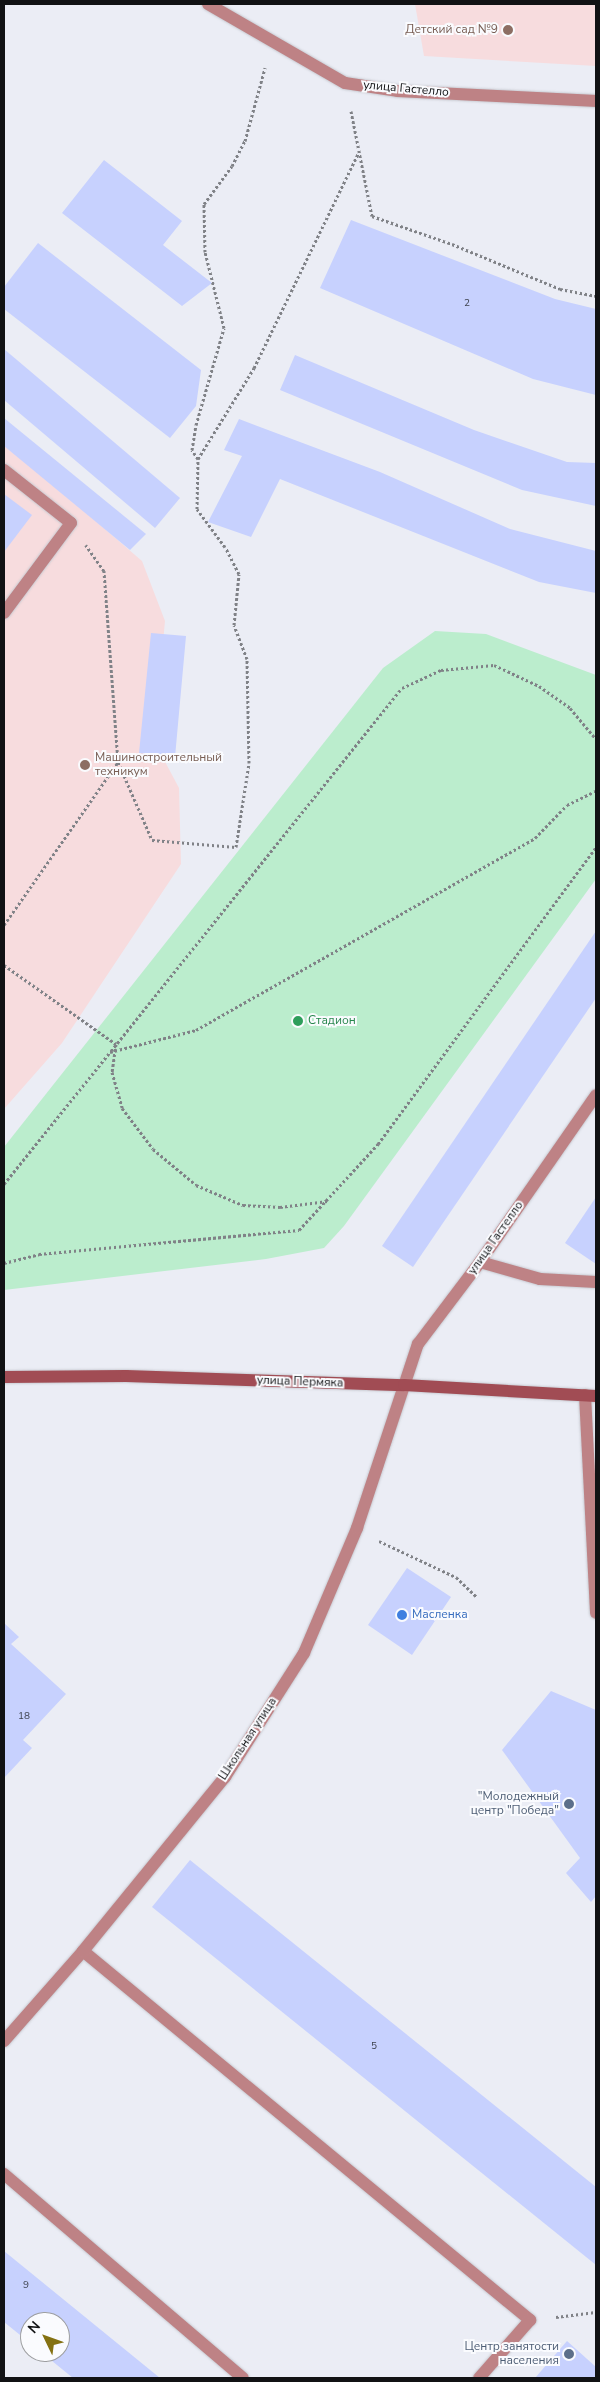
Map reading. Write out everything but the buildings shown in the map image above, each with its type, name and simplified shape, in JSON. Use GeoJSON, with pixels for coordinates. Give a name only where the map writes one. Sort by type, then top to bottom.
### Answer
{"type":"FeatureCollection","features":[{"type":"Feature","properties":{"kind":"main road","name":"улица Пермяка"},"geometry":{"type":"LineString","coordinates":[[4,1377],[126,1376],[404,1385],[591,1395]]}},
{"type":"Feature","properties":{"kind":"street","name":"улица Гастелло"},"geometry":{"type":"LineString","coordinates":[[208,4],[346,83],[398,91],[596,101]]}},
{"type":"Feature","properties":{"kind":"street"},"geometry":{"type":"LineString","coordinates":[[4,470],[71,524],[4,613]]}},
{"type":"Feature","properties":{"kind":"street","name":"улица Гастелло"},"geometry":{"type":"LineString","coordinates":[[404,1385],[418,1344],[480,1262],[596,1094]]}},
{"type":"Feature","properties":{"kind":"street"},"geometry":{"type":"LineString","coordinates":[[480,1262],[540,1279],[596,1282]]}},
{"type":"Feature","properties":{"kind":"street","name":"Школьная улица"},"geometry":{"type":"LineString","coordinates":[[4,2041],[83,1951],[225,1777],[304,1653],[357,1528],[404,1385]]}},
{"type":"Feature","properties":{"kind":"street"},"geometry":{"type":"LineString","coordinates":[[591,1395],[596,1613]]}},
{"type":"Feature","properties":{"kind":"street"},"geometry":{"type":"LineString","coordinates":[[83,1951],[530,2320],[479,2378]]}},
{"type":"Feature","properties":{"kind":"street"},"geometry":{"type":"LineString","coordinates":[[4,2174],[243,2378]]}},
{"type":"Feature","properties":{"kind":"path"},"geometry":{"type":"LineString","coordinates":[[198,459],[192,450],[196,425],[224,328],[205,252],[204,204],[232,166],[245,141],[272,41]]}},
{"type":"Feature","properties":{"kind":"path"},"geometry":{"type":"LineString","coordinates":[[346,83],[372,216],[452,244],[560,289],[596,296]]}},
{"type":"Feature","properties":{"kind":"path"},"geometry":{"type":"LineString","coordinates":[[71,524],[104,571],[118,762],[152,840],[236,847],[248,763],[247,659],[234,625],[239,574],[226,547],[197,509],[198,459],[254,368],[359,152]]}},
{"type":"Feature","properties":{"kind":"path"},"geometry":{"type":"LineString","coordinates":[[4,1184],[402,688],[441,670],[494,665],[539,686],[570,708],[596,739]]}},
{"type":"Feature","properties":{"kind":"path"},"geometry":{"type":"LineString","coordinates":[[4,925],[118,762]]}},
{"type":"Feature","properties":{"kind":"path"},"geometry":{"type":"LineString","coordinates":[[110,1052],[196,1030],[535,838],[567,805],[596,791]]}},
{"type":"Feature","properties":{"kind":"path"},"geometry":{"type":"LineString","coordinates":[[4,1263],[39,1254],[299,1230],[328,1201],[383,1136],[596,847]]}},
{"type":"Feature","properties":{"kind":"path"},"geometry":{"type":"LineString","coordinates":[[4,965],[116,1044]]}},
{"type":"Feature","properties":{"kind":"path"},"geometry":{"type":"LineString","coordinates":[[116,1044],[112,1072],[122,1108],[153,1149],[196,1185],[242,1205],[280,1207],[328,1201]]}},
{"type":"Feature","properties":{"kind":"path"},"geometry":{"type":"LineString","coordinates":[[357,1528],[402,1554],[456,1577],[476,1596]]}},
{"type":"Feature","properties":{"kind":"path"},"geometry":{"type":"LineString","coordinates":[[530,2320],[596,2312]]}},
{"type":"Feature","properties":{"kind":"shaded area","name":"Детский сад №9"},"geometry":{"type":"Polygon","coordinates":[[[415,4],[596,4],[596,66],[424,56],[415,4]]]}},
{"type":"Feature","properties":{"kind":"shaded area","name":"Машиностроительный техникум"},"geometry":{"type":"Polygon","coordinates":[[[4,442],[142,561],[165,621],[154,741],[179,788],[181,864],[62,1043],[4,1109],[4,442]]]}},
{"type":"Feature","properties":{"kind":"green space","name":"Стадион"},"geometry":{"type":"Polygon","coordinates":[[[435,631],[486,634],[596,675],[596,879],[344,1226],[324,1248],[266,1259],[4,1290],[4,1147],[383,668],[435,631]]]}},
{"type":"Feature","properties":{"kind":"place","name":"Детский сад №9"},"geometry":{"type":"Point","coordinates":[508,30]}},
{"type":"Feature","properties":{"kind":"place","name":"Машиностроительный техникум"},"geometry":{"type":"Point","coordinates":[85,765]}},
{"type":"Feature","properties":{"kind":"place","name":"Стадион"},"geometry":{"type":"Point","coordinates":[298,1021]}},
{"type":"Feature","properties":{"kind":"place","name":"Масленка"},"geometry":{"type":"Point","coordinates":[402,1615]}},
{"type":"Feature","properties":{"kind":"place","name":"\"Молодежный центр \"Победа\""},"geometry":{"type":"Point","coordinates":[569,1804]}},
{"type":"Feature","properties":{"kind":"place","name":"Центр занятости населения"},"geometry":{"type":"Point","coordinates":[569,2354]}}]}
